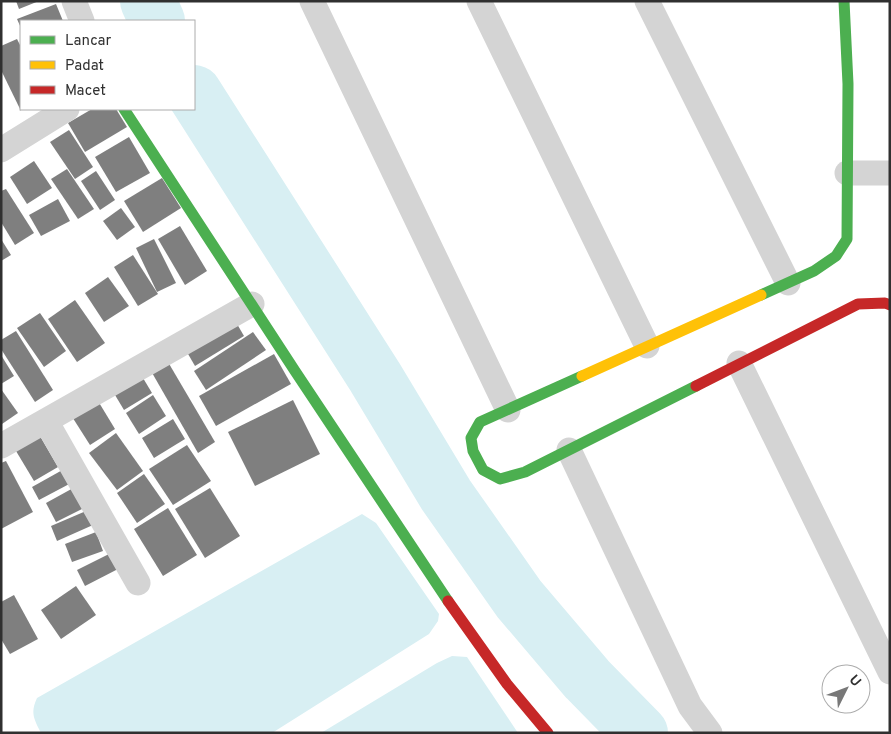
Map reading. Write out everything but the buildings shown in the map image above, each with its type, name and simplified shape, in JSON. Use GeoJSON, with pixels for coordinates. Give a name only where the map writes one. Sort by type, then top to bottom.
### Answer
{"type":"FeatureCollection","features":[{"type":"Feature","properties":{"kind":"street"},"geometry":{"type":"LineString","coordinates":[[74,1],[82,20]]}},
{"type":"Feature","properties":{"kind":"street"},"geometry":{"type":"LineString","coordinates":[[312,1],[508,410]]}},
{"type":"Feature","properties":{"kind":"street"},"geometry":{"type":"LineString","coordinates":[[479,1],[647,346]]}},
{"type":"Feature","properties":{"kind":"street"},"geometry":{"type":"LineString","coordinates":[[647,1],[788,283]]}},
{"type":"Feature","properties":{"kind":"street"},"geometry":{"type":"LineString","coordinates":[[844,1],[848,84],[847,239],[836,256],[814,271],[480,422],[471,438],[473,451],[483,470],[500,480],[511,477],[525,472],[858,304],[885,303],[890,305]]}},
{"type":"Feature","properties":{"kind":"street"},"geometry":{"type":"LineString","coordinates":[[1,150],[65,110]]}},
{"type":"Feature","properties":{"kind":"street"},"geometry":{"type":"LineString","coordinates":[[125,110],[359,469],[492,666],[531,715],[548,733]]}},
{"type":"Feature","properties":{"kind":"street"},"geometry":{"type":"LineString","coordinates":[[847,173],[890,173]]}},
{"type":"Feature","properties":{"kind":"street"},"geometry":{"type":"LineString","coordinates":[[1,446],[252,304]]}},
{"type":"Feature","properties":{"kind":"street"},"geometry":{"type":"LineString","coordinates":[[739,363],[890,672]]}},
{"type":"Feature","properties":{"kind":"street"},"geometry":{"type":"LineString","coordinates":[[46,421],[138,584]]}},
{"type":"Feature","properties":{"kind":"street"},"geometry":{"type":"LineString","coordinates":[[569,450],[690,706],[710,733]]}},
{"type":"Feature","properties":{"kind":"water"},"geometry":{"type":"Polygon","coordinates":[[[362,514],[376,523],[439,614],[438,621],[429,634],[272,733],[41,733],[33,712],[37,698],[362,514]]]}},
{"type":"Feature","properties":{"kind":"water"},"geometry":{"type":"Polygon","coordinates":[[[452,656],[467,657],[518,733],[321,733],[437,663],[452,656]]]}},
{"type":"Feature","properties":{"kind":"waterway"},"geometry":{"type":"LineString","coordinates":[[148,1],[157,20]]}},
{"type":"Feature","properties":{"kind":"waterway"},"geometry":{"type":"LineString","coordinates":[[195,95],[375,377],[446,495],[519,599],[587,679],[640,733]]}},
{"type":"Feature","properties":{"kind":"traffic: fast"},"geometry":{"type":"LineString","coordinates":[[761,295],[814,271],[836,256],[847,239],[848,84],[844,1]]}},
{"type":"Feature","properties":{"kind":"traffic: fast"},"geometry":{"type":"LineString","coordinates":[[125,110],[448,601]]}},
{"type":"Feature","properties":{"kind":"traffic: fast"},"geometry":{"type":"LineString","coordinates":[[582,376],[480,422],[471,438],[473,451],[483,470],[500,479],[525,472],[696,386]]}},
{"type":"Feature","properties":{"kind":"traffic: slow"},"geometry":{"type":"LineString","coordinates":[[582,376],[761,295]]}},
{"type":"Feature","properties":{"kind":"traffic: jam"},"geometry":{"type":"LineString","coordinates":[[696,386],[858,304],[885,303],[890,305]]}},
{"type":"Feature","properties":{"kind":"traffic: jam"},"geometry":{"type":"LineString","coordinates":[[448,601],[507,684],[548,733]]}}]}
